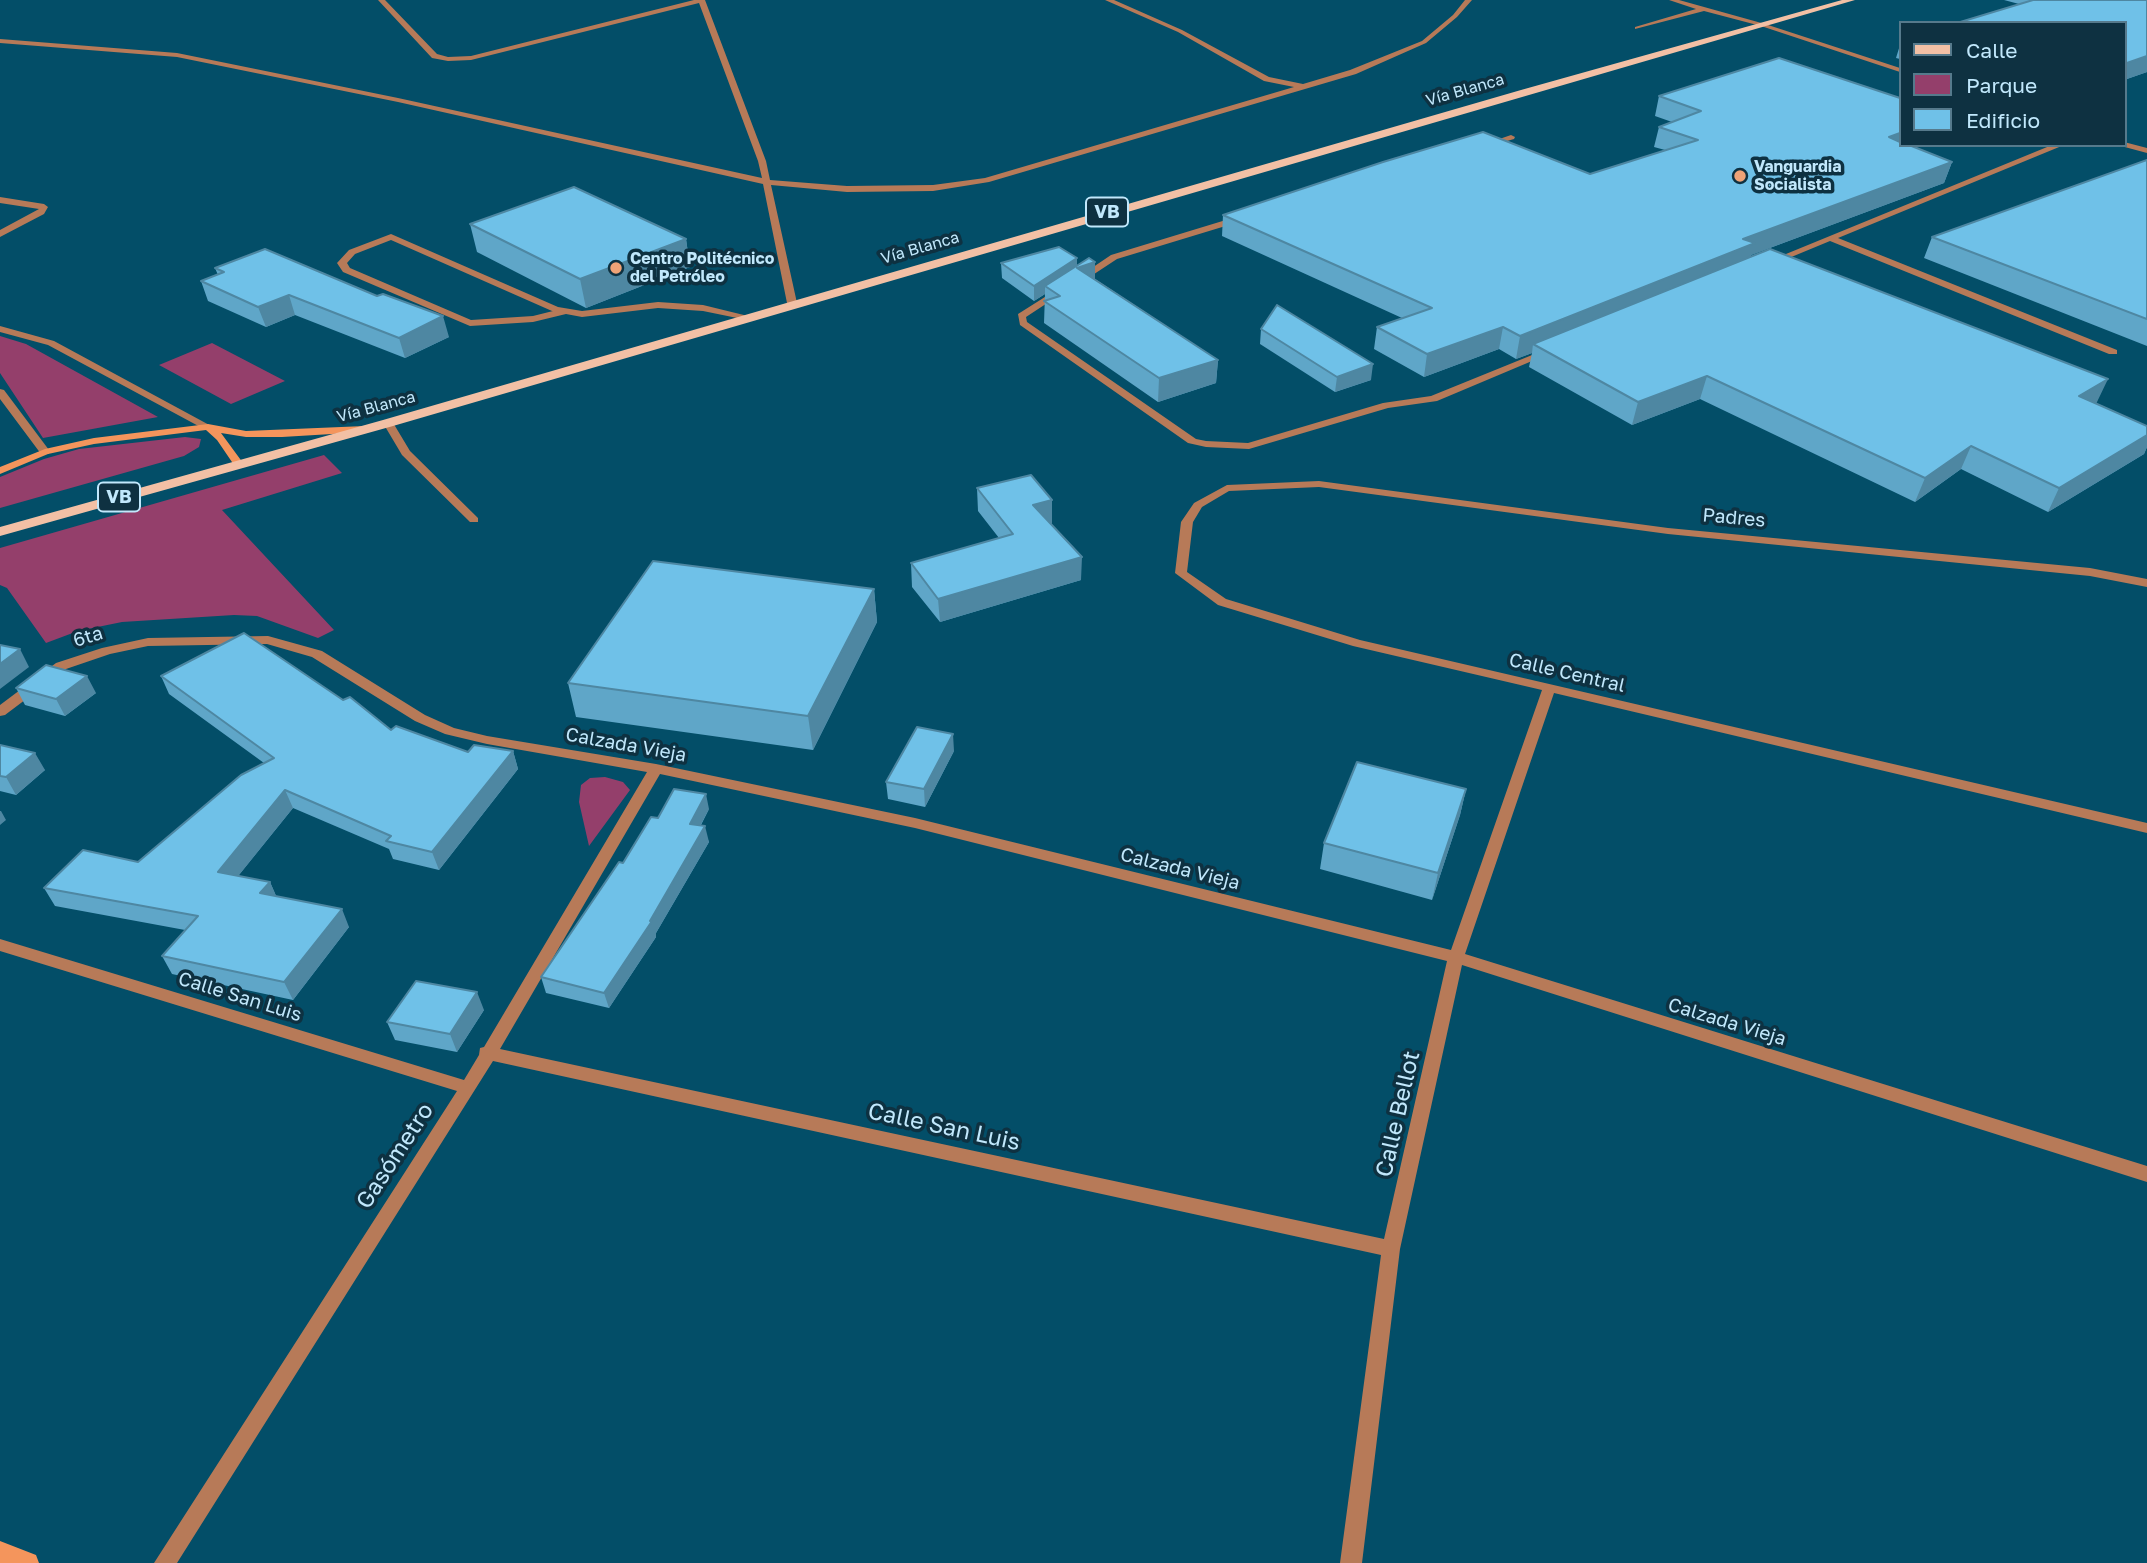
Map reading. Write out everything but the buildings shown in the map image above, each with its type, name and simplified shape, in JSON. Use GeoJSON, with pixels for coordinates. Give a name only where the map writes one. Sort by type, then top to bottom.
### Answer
{"type":"FeatureCollection","features":[{"type":"Feature","properties":{"kind":"main road","name":"Vía Blanca"},"geometry":{"type":"LineString","coordinates":[[0,532],[388,423],[792,303],[1851,0]]}},
{"type":"Feature","properties":{"kind":"street"},"geometry":{"type":"LineString","coordinates":[[381,0],[435,56],[448,59],[471,58],[701,0],[762,161],[792,303]]}},
{"type":"Feature","properties":{"kind":"street"},"geometry":{"type":"LineString","coordinates":[[1108,0],[1180,31],[1267,79],[1303,87]]}},
{"type":"Feature","properties":{"kind":"street"},"geometry":{"type":"LineString","coordinates":[[0,41],[177,55],[398,100],[767,182],[847,189],[933,188],[986,180],[1353,72],[1424,42],[1455,16],[1469,0]]}},
{"type":"Feature","properties":{"kind":"street"},"geometry":{"type":"LineString","coordinates":[[1672,0],[1763,25],[1898,69]]}},
{"type":"Feature","properties":{"kind":"street"},"geometry":{"type":"LineString","coordinates":[[1637,29],[1703,9]]}},
{"type":"Feature","properties":{"kind":"street"},"geometry":{"type":"LineString","coordinates":[[1472,149],[1511,137]]}},
{"type":"Feature","properties":{"kind":"street"},"geometry":{"type":"LineString","coordinates":[[2126,145],[2147,151]]}},
{"type":"Feature","properties":{"kind":"street"},"geometry":{"type":"LineString","coordinates":[[1753,269],[2055,147]]}},
{"type":"Feature","properties":{"kind":"street"},"geometry":{"type":"LineString","coordinates":[[0,200],[44,207],[41,212],[0,234]]}},
{"type":"Feature","properties":{"kind":"street"},"geometry":{"type":"LineString","coordinates":[[1246,217],[1104,261],[1100,267],[1021,316],[1023,323],[1192,441],[1232,446],[1249,446],[1387,405],[1433,398],[1561,347]]}},
{"type":"Feature","properties":{"kind":"street"},"geometry":{"type":"LineString","coordinates":[[566,311],[533,319],[470,323],[346,270],[342,263],[352,252],[391,237],[555,309],[566,311],[582,314],[658,305],[703,308],[747,317]]}},
{"type":"Feature","properties":{"kind":"street"},"geometry":{"type":"LineString","coordinates":[[1830,238],[2113,352]]}},
{"type":"Feature","properties":{"kind":"street"},"geometry":{"type":"LineString","coordinates":[[0,329],[51,343],[208,427],[221,438],[239,463]]}},
{"type":"Feature","properties":{"kind":"street"},"geometry":{"type":"LineString","coordinates":[[0,393],[45,452]]}},
{"type":"Feature","properties":{"kind":"street"},"geometry":{"type":"LineString","coordinates":[[388,423],[406,453],[474,520]]}},
{"type":"Feature","properties":{"kind":"street"},"geometry":{"type":"LineString","coordinates":[[0,471],[45,452],[94,442],[208,427],[246,434],[365,429]]}},
{"type":"Feature","properties":{"kind":"street","name":"Padres"},"geometry":{"type":"LineString","coordinates":[[1319,484],[1668,531],[2090,572],[2147,583]]}},
{"type":"Feature","properties":{"kind":"street","name":"Calle Central"},"geometry":{"type":"LineString","coordinates":[[1319,484],[1227,488],[1198,505],[1187,522],[1181,573],[1222,602],[1357,643],[2147,828]]}},
{"type":"Feature","properties":{"kind":"street","name":"6ta"},"geometry":{"type":"LineString","coordinates":[[0,712],[61,666],[107,651],[148,642],[202,639]]}},
{"type":"Feature","properties":{"kind":"street","name":"Calzada Vieja"},"geometry":{"type":"LineString","coordinates":[[202,639],[268,640],[317,654],[420,718],[450,731],[486,740],[656,769],[915,823],[1456,957],[2147,1174]]}},
{"type":"Feature","properties":{"kind":"street","name":"Calle Bellot"},"geometry":{"type":"LineString","coordinates":[[1351,1563],[1391,1249],[1456,957],[1549,688]]}},
{"type":"Feature","properties":{"kind":"street","name":"Gasómetro"},"geometry":{"type":"LineString","coordinates":[[165,1563],[468,1088],[486,1053],[596,874],[656,769]]}},
{"type":"Feature","properties":{"kind":"street","name":"Calle San Luis"},"geometry":{"type":"LineString","coordinates":[[0,945],[468,1088]]}},
{"type":"Feature","properties":{"kind":"street","name":"Calle San Luis"},"geometry":{"type":"LineString","coordinates":[[486,1053],[1391,1249]]}},
{"type":"Feature","properties":{"kind":"street"},"geometry":{"type":"LineString","coordinates":[[0,1552],[29,1563]]}},
{"type":"Feature","properties":{"kind":"green space"},"geometry":{"type":"Polygon","coordinates":[[[0,336],[26,344],[158,417],[43,438],[0,373],[0,336]]]}},
{"type":"Feature","properties":{"kind":"green space"},"geometry":{"type":"Polygon","coordinates":[[[212,343],[285,381],[231,404],[159,365],[212,343]]]}},
{"type":"Feature","properties":{"kind":"green space"},"geometry":{"type":"Polygon","coordinates":[[[185,437],[201,439],[199,447],[184,456],[0,508],[0,477],[44,459],[79,449],[185,437]]]}},
{"type":"Feature","properties":{"kind":"green space"},"geometry":{"type":"Polygon","coordinates":[[[324,455],[342,473],[222,510],[334,630],[318,638],[257,616],[234,615],[122,622],[78,631],[46,643],[7,588],[0,585],[0,548],[324,455]]]}},
{"type":"Feature","properties":{"kind":"green space"},"geometry":{"type":"Polygon","coordinates":[[[605,777],[623,782],[630,790],[589,846],[579,802],[581,785],[590,778],[605,777]]]}},
{"type":"Feature","properties":{"kind":"place","name":"Vanguardia Socialista"},"geometry":{"type":"Point","coordinates":[1740,176]}},
{"type":"Feature","properties":{"kind":"place","name":"Centro Politécnico del Petróleo"},"geometry":{"type":"Point","coordinates":[616,268]}}]}
